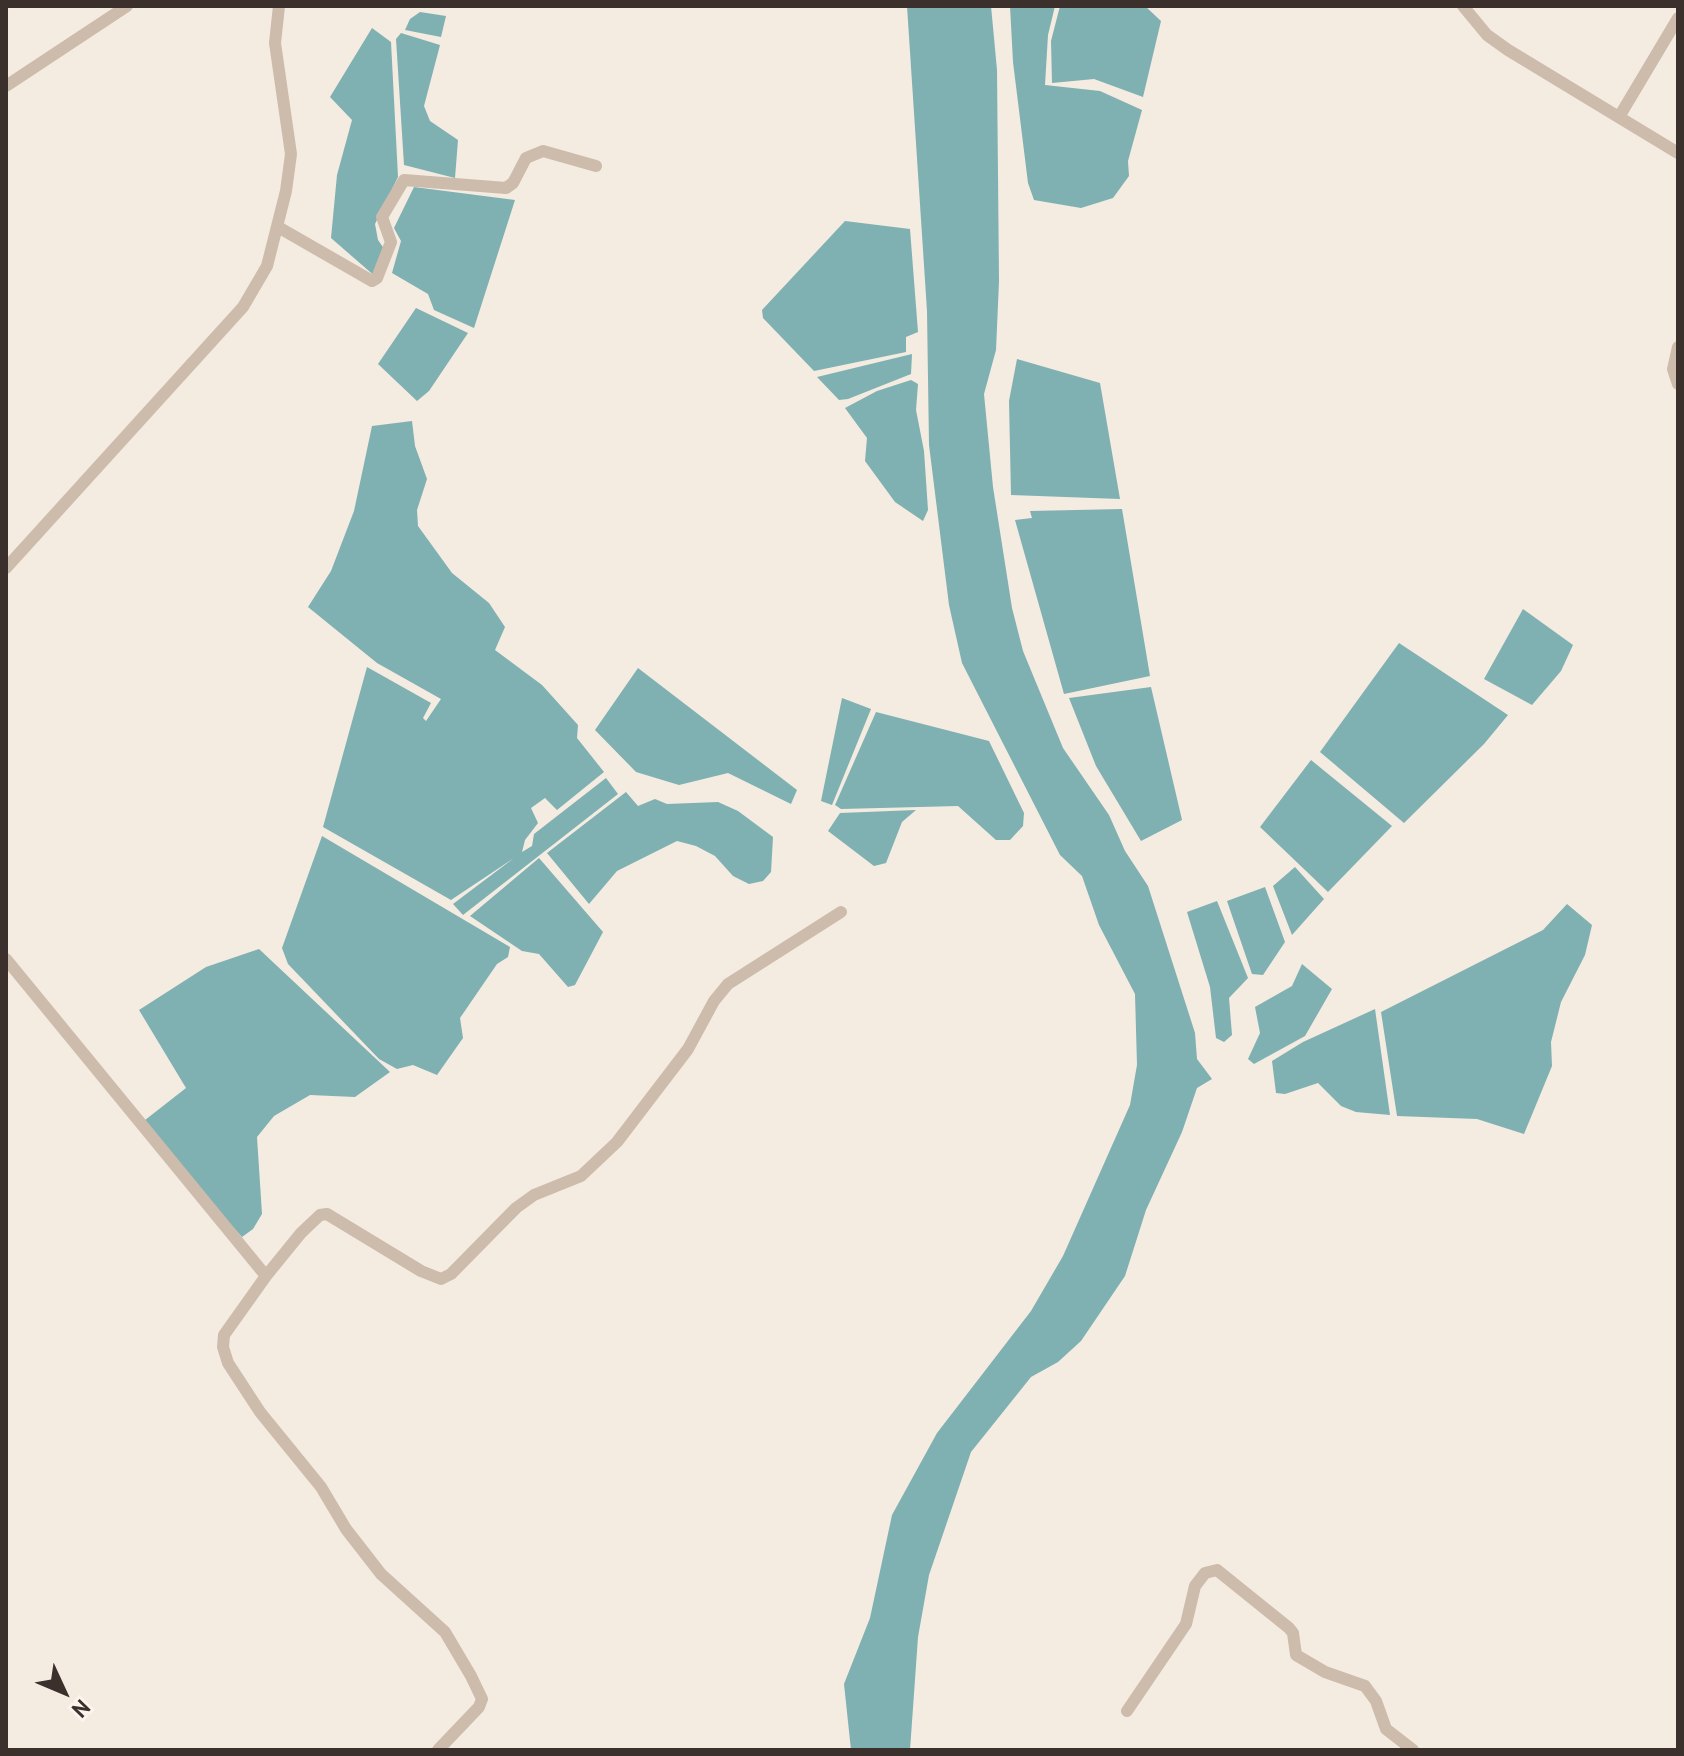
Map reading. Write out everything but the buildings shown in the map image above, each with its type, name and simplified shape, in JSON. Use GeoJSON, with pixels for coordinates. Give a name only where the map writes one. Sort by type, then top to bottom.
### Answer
{"type":"FeatureCollection","features":[{"type":"Feature","properties":{"kind":"street"},"geometry":{"type":"LineString","coordinates":[[6,86],[127,6]]}},
{"type":"Feature","properties":{"kind":"street"},"geometry":{"type":"LineString","coordinates":[[6,568],[243,307],[267,266],[278,227],[291,154],[275,43],[279,6]]}},
{"type":"Feature","properties":{"kind":"street"},"geometry":{"type":"LineString","coordinates":[[1463,6],[1487,35],[1508,50],[1678,153]]}},
{"type":"Feature","properties":{"kind":"street"},"geometry":{"type":"LineString","coordinates":[[1619,117],[1678,18]]}},
{"type":"Feature","properties":{"kind":"street"},"geometry":{"type":"LineString","coordinates":[[278,227],[372,281],[377,278],[391,242],[382,217],[404,180],[506,188],[513,183],[526,158],[543,151],[596,166]]}},
{"type":"Feature","properties":{"kind":"street"},"geometry":{"type":"LineString","coordinates":[[1678,347],[1673,369],[1678,384]]}},
{"type":"Feature","properties":{"kind":"street"},"geometry":{"type":"LineString","coordinates":[[438,1750],[479,1707],[482,1699],[471,1676],[445,1632],[381,1574],[346,1529],[321,1487],[260,1412],[228,1363],[223,1347],[224,1335],[266,1276],[320,1215],[327,1214],[421,1271],[441,1279],[451,1274],[516,1208],[534,1195],[581,1176],[617,1142],[688,1049],[714,1001],[728,984],[841,912]]}},
{"type":"Feature","properties":{"kind":"street"},"geometry":{"type":"LineString","coordinates":[[6,959],[266,1276]]}},
{"type":"Feature","properties":{"kind":"street"},"geometry":{"type":"LineString","coordinates":[[1127,1711],[1186,1624],[1195,1586],[1205,1573],[1217,1570],[1289,1628],[1296,1655],[1325,1672],[1365,1686],[1376,1701],[1386,1729],[1413,1750]]}},
{"type":"Feature","properties":{"kind":"water"},"geometry":{"type":"Polygon","coordinates":[[[907,6],[991,6],[997,70],[999,281],[996,350],[984,394],[993,487],[1012,608],[1023,651],[1063,748],[1109,815],[1125,851],[1148,886],[1195,1033],[1197,1059],[1212,1079],[1197,1088],[1182,1132],[1146,1210],[1125,1276],[1081,1341],[1058,1362],[1031,1377],[971,1452],[929,1575],[918,1637],[910,1750],[851,1750],[844,1684],[870,1618],[892,1515],[937,1433],[1031,1311],[1063,1256],[1130,1105],[1137,1065],[1135,994],[1099,925],[1082,876],[1060,855],[962,663],[949,605],[929,445],[927,311],[907,6]]]}},
{"type":"Feature","properties":{"kind":"water"},"geometry":{"type":"Polygon","coordinates":[[[1010,6],[1055,6],[1048,35],[1045,85],[1100,91],[1142,110],[1128,161],[1129,176],[1113,198],[1081,208],[1034,200],[1028,183],[1013,62],[1010,6]]]}},
{"type":"Feature","properties":{"kind":"water"},"geometry":{"type":"Polygon","coordinates":[[[1060,6],[1145,6],[1161,21],[1143,97],[1094,79],[1052,83],[1051,41],[1060,6]]]}},
{"type":"Feature","properties":{"kind":"water"},"geometry":{"type":"Polygon","coordinates":[[[420,12],[446,16],[441,37],[405,30],[410,19],[420,12]]]}},
{"type":"Feature","properties":{"kind":"water"},"geometry":{"type":"Polygon","coordinates":[[[372,28],[391,42],[398,177],[375,224],[378,240],[387,253],[377,278],[331,238],[337,175],[352,120],[330,97],[372,28]]]}},
{"type":"Feature","properties":{"kind":"water"},"geometry":{"type":"Polygon","coordinates":[[[401,33],[440,45],[424,106],[430,121],[458,140],[455,178],[404,165],[396,39],[401,33]]]}},
{"type":"Feature","properties":{"kind":"water"},"geometry":{"type":"Polygon","coordinates":[[[414,187],[515,200],[474,328],[434,310],[428,294],[392,273],[401,241],[394,228],[414,187]]]}},
{"type":"Feature","properties":{"kind":"water"},"geometry":{"type":"Polygon","coordinates":[[[845,221],[910,229],[918,332],[906,337],[906,352],[814,371],[763,318],[762,310],[845,221]]]}},
{"type":"Feature","properties":{"kind":"water"},"geometry":{"type":"Polygon","coordinates":[[[416,308],[468,333],[429,391],[417,401],[378,364],[416,308]]]}},
{"type":"Feature","properties":{"kind":"water"},"geometry":{"type":"Polygon","coordinates":[[[912,354],[911,374],[848,399],[839,400],[817,377],[912,354]]]}},
{"type":"Feature","properties":{"kind":"water"},"geometry":{"type":"Polygon","coordinates":[[[1017,359],[1100,383],[1120,499],[1011,495],[1009,401],[1017,359]]]}},
{"type":"Feature","properties":{"kind":"water"},"geometry":{"type":"Polygon","coordinates":[[[911,380],[918,384],[916,410],[924,451],[928,510],[923,521],[895,502],[865,461],[867,438],[845,408],[877,391],[911,380]]]}},
{"type":"Feature","properties":{"kind":"water"},"geometry":{"type":"Polygon","coordinates":[[[412,421],[415,446],[427,479],[417,510],[418,526],[452,573],[489,603],[505,627],[495,650],[542,685],[578,725],[577,738],[604,772],[557,810],[545,798],[531,808],[538,823],[525,840],[522,852],[532,846],[534,834],[606,778],[618,794],[463,915],[453,904],[514,858],[451,900],[323,827],[367,667],[431,703],[423,718],[426,721],[441,699],[377,663],[308,607],[331,571],[354,511],[372,426],[412,421]]]}},
{"type":"Feature","properties":{"kind":"water"},"geometry":{"type":"Polygon","coordinates":[[[1122,509],[1150,676],[1064,694],[1015,520],[1032,518],[1030,511],[1122,509]]]}},
{"type":"Feature","properties":{"kind":"water"},"geometry":{"type":"Polygon","coordinates":[[[1523,609],[1573,645],[1561,671],[1532,705],[1484,679],[1523,609]]]}},
{"type":"Feature","properties":{"kind":"water"},"geometry":{"type":"Polygon","coordinates":[[[1399,643],[1508,715],[1484,744],[1404,823],[1320,752],[1399,643]]]}},
{"type":"Feature","properties":{"kind":"water"},"geometry":{"type":"Polygon","coordinates":[[[638,668],[797,790],[791,804],[728,773],[679,785],[636,772],[595,730],[638,668]]]}},
{"type":"Feature","properties":{"kind":"water"},"geometry":{"type":"Polygon","coordinates":[[[1151,687],[1182,820],[1141,841],[1096,766],[1069,698],[1151,687]]]}},
{"type":"Feature","properties":{"kind":"water"},"geometry":{"type":"Polygon","coordinates":[[[842,698],[871,709],[832,805],[821,801],[842,698]]]}},
{"type":"Feature","properties":{"kind":"water"},"geometry":{"type":"Polygon","coordinates":[[[876,712],[989,741],[1024,813],[1023,826],[1010,840],[996,840],[958,806],[841,809],[835,805],[876,712]]]}},
{"type":"Feature","properties":{"kind":"water"},"geometry":{"type":"Polygon","coordinates":[[[1311,760],[1392,826],[1328,892],[1260,827],[1311,760]]]}},
{"type":"Feature","properties":{"kind":"water"},"geometry":{"type":"Polygon","coordinates":[[[626,792],[638,806],[655,799],[667,804],[718,802],[738,811],[773,837],[771,872],[763,881],[749,884],[733,876],[715,856],[677,841],[617,871],[589,904],[547,853],[626,792]]]}},
{"type":"Feature","properties":{"kind":"water"},"geometry":{"type":"Polygon","coordinates":[[[916,810],[902,822],[886,863],[874,866],[828,831],[840,813],[916,810]]]}},
{"type":"Feature","properties":{"kind":"water"},"geometry":{"type":"Polygon","coordinates":[[[322,836],[510,947],[508,957],[497,964],[460,1018],[463,1038],[437,1075],[413,1065],[397,1069],[379,1059],[288,964],[282,948],[322,836]]]}},
{"type":"Feature","properties":{"kind":"water"},"geometry":{"type":"Polygon","coordinates":[[[539,858],[603,932],[575,985],[568,987],[539,954],[522,951],[470,916],[539,858]]]}},
{"type":"Feature","properties":{"kind":"water"},"geometry":{"type":"Polygon","coordinates":[[[1295,867],[1324,899],[1292,935],[1273,886],[1295,867]]]}},
{"type":"Feature","properties":{"kind":"water"},"geometry":{"type":"Polygon","coordinates":[[[1265,887],[1285,942],[1263,975],[1252,974],[1227,901],[1265,887]]]}},
{"type":"Feature","properties":{"kind":"water"},"geometry":{"type":"Polygon","coordinates":[[[1217,901],[1248,978],[1229,998],[1232,1035],[1224,1042],[1216,1038],[1210,987],[1187,912],[1217,901]]]}},
{"type":"Feature","properties":{"kind":"water"},"geometry":{"type":"Polygon","coordinates":[[[1567,904],[1592,925],[1585,955],[1561,1002],[1551,1042],[1552,1066],[1524,1134],[1477,1119],[1397,1116],[1381,1012],[1543,930],[1567,904]]]}},
{"type":"Feature","properties":{"kind":"water"},"geometry":{"type":"Polygon","coordinates":[[[259,949],[390,1072],[355,1097],[310,1095],[274,1116],[257,1137],[262,1214],[253,1229],[242,1237],[140,1124],[186,1088],[139,1010],[206,967],[259,949]]]}},
{"type":"Feature","properties":{"kind":"water"},"geometry":{"type":"Polygon","coordinates":[[[1302,964],[1332,989],[1305,1036],[1254,1064],[1248,1059],[1260,1033],[1255,1007],[1292,986],[1302,964]]]}},
{"type":"Feature","properties":{"kind":"water"},"geometry":{"type":"Polygon","coordinates":[[[1375,1009],[1390,1115],[1356,1112],[1341,1106],[1318,1083],[1285,1094],[1276,1093],[1272,1061],[1303,1042],[1375,1009]]]}}]}
